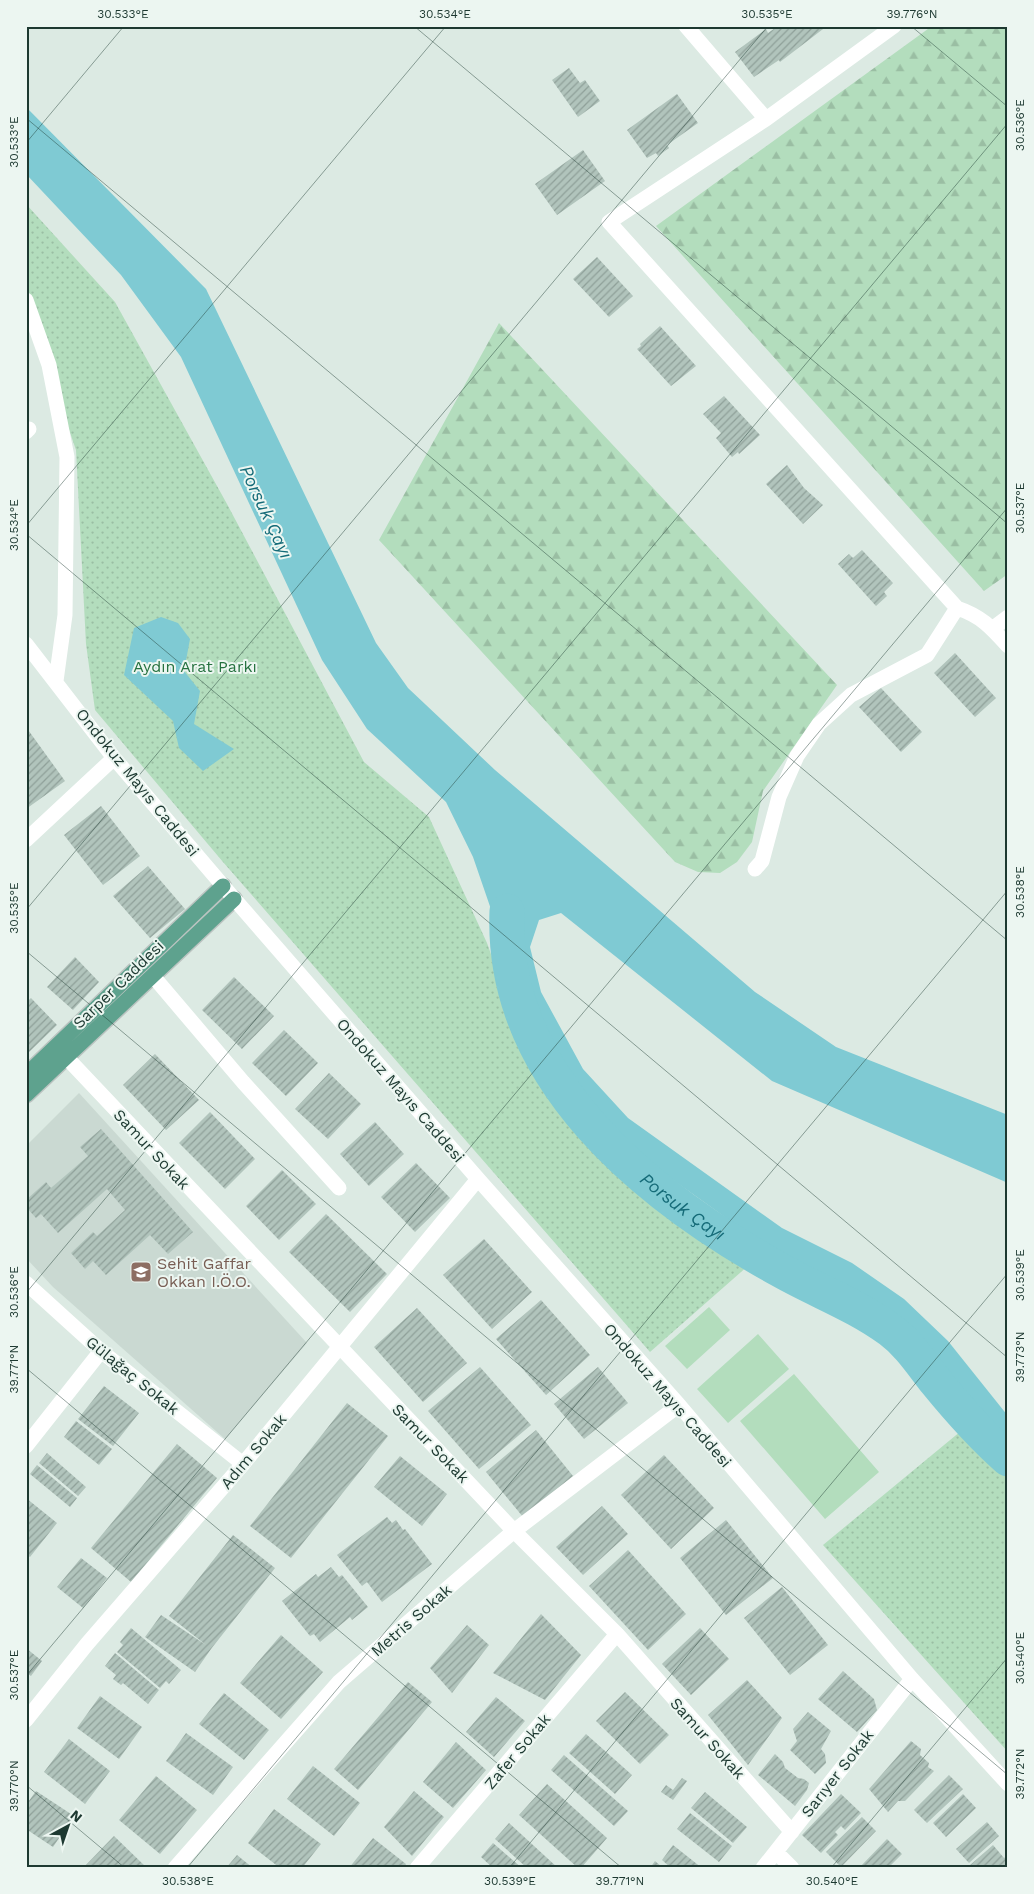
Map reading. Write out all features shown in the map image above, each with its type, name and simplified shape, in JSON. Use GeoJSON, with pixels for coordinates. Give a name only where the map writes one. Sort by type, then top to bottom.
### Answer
{"type":"FeatureCollection","features":[{"type":"Feature","properties":{"kind":"main road","name":"Sarper Caddesi"},"geometry":{"type":"LineString","coordinates":[[26,1075],[223,886]]}},
{"type":"Feature","properties":{"kind":"main road","name":"Sarper Caddesi"},"geometry":{"type":"LineString","coordinates":[[26,1095],[234,898]]}},
{"type":"Feature","properties":{"kind":"street"},"geometry":{"type":"LineString","coordinates":[[686,26],[766,118]]}},
{"type":"Feature","properties":{"kind":"street"},"geometry":{"type":"LineString","coordinates":[[894,26],[766,118],[609,222],[957,608],[974,613],[992,628],[1008,646]]}},
{"type":"Feature","properties":{"kind":"street"},"geometry":{"type":"LineString","coordinates":[[26,300],[49,365],[67,457],[66,615],[56,681]]}},
{"type":"Feature","properties":{"kind":"street"},"geometry":{"type":"LineString","coordinates":[[755,869],[762,861],[779,798],[797,756],[819,724],[851,695],[927,655],[957,608]]}},
{"type":"Feature","properties":{"kind":"street"},"geometry":{"type":"LineString","coordinates":[[992,628],[1008,617]]}},
{"type":"Feature","properties":{"kind":"street","name":"Ondokuz Mayıs Caddesi"},"geometry":{"type":"LineString","coordinates":[[26,644],[114,758],[223,886],[478,1180],[679,1406],[912,1679],[1008,1784]]}},
{"type":"Feature","properties":{"kind":"street"},"geometry":{"type":"LineString","coordinates":[[26,840],[114,758]]}},
{"type":"Feature","properties":{"kind":"street"},"geometry":{"type":"LineString","coordinates":[[153,976],[243,1082],[339,1188]]}},
{"type":"Feature","properties":{"kind":"street","name":"Samur Sokak"},"geometry":{"type":"LineString","coordinates":[[67,1058],[338,1347],[514,1531],[616,1634],[792,1832]]}},
{"type":"Feature","properties":{"kind":"street","name":"Adım Sokak"},"geometry":{"type":"LineString","coordinates":[[26,1720],[87,1644],[243,1464],[478,1180]]}},
{"type":"Feature","properties":{"kind":"street","name":"Gülağaç Sokak"},"geometry":{"type":"LineString","coordinates":[[26,1282],[101,1351],[243,1464]]}},
{"type":"Feature","properties":{"kind":"street"},"geometry":{"type":"LineString","coordinates":[[26,1446],[101,1351]]}},
{"type":"Feature","properties":{"kind":"street","name":"Metris Sokak"},"geometry":{"type":"LineString","coordinates":[[175,1868],[339,1682],[514,1531],[679,1406]]}},
{"type":"Feature","properties":{"kind":"street","name":"Zafer Sokak"},"geometry":{"type":"LineString","coordinates":[[417,1868],[616,1634]]}},
{"type":"Feature","properties":{"kind":"street","name":"Sarıyer Sokak"},"geometry":{"type":"LineString","coordinates":[[763,1868],[912,1679]]}},
{"type":"Feature","properties":{"kind":"street"},"geometry":{"type":"LineString","coordinates":[[776,1852],[792,1868]]}},
{"type":"Feature","properties":{"kind":"shaded area","name":"Sehit Gaffar Okkan I.Ö.O."},"geometry":{"type":"Polygon","coordinates":[[[79,1093],[307,1343],[225,1439],[53,1287],[26,1258],[26,1146],[79,1093]]]}},
{"type":"Feature","properties":{"kind":"green space"},"geometry":{"type":"Polygon","coordinates":[[[932,26],[1008,26],[1008,574],[984,591],[656,226],[932,26]]]}},
{"type":"Feature","properties":{"kind":"green space","name":"Aydın Arat Parkı"},"geometry":{"type":"Polygon","coordinates":[[[26,204],[115,302],[227,504],[364,762],[429,817],[487,943],[531,1066],[623,1171],[749,1265],[650,1352],[223,862],[95,710],[86,644],[76,450],[26,304],[26,204]]]}},
{"type":"Feature","properties":{"kind":"green space"},"geometry":{"type":"Polygon","coordinates":[[[499,323],[837,685],[763,791],[752,842],[737,862],[720,873],[698,872],[675,862],[379,540],[499,323]]]}},
{"type":"Feature","properties":{"kind":"green space"},"geometry":{"type":"Polygon","coordinates":[[[709,1307],[730,1330],[687,1369],[665,1346],[709,1307]]]}},
{"type":"Feature","properties":{"kind":"green space"},"geometry":{"type":"Polygon","coordinates":[[[758,1334],[789,1369],[728,1423],[697,1389],[758,1334]]]}},
{"type":"Feature","properties":{"kind":"green space"},"geometry":{"type":"Polygon","coordinates":[[[794,1374],[879,1472],[825,1519],[740,1421],[794,1374]]]}},
{"type":"Feature","properties":{"kind":"green space"},"geometry":{"type":"Polygon","coordinates":[[[961,1431],[1008,1473],[1008,1752],[823,1545],[961,1431]]]}},
{"type":"Feature","properties":{"kind":"water"},"geometry":{"type":"Polygon","coordinates":[[[26,107],[206,289],[376,643],[408,688],[495,770],[755,992],[836,1047],[1008,1115],[1008,1183],[772,1081],[561,913],[539,920],[530,947],[541,992],[583,1069],[628,1118],[782,1228],[852,1263],[904,1299],[948,1341],[1008,1416],[1008,1453],[910,1333],[860,1294],[771,1250],[623,1144],[579,1100],[535,1037],[473,857],[446,802],[367,729],[322,660],[181,357],[121,275],[26,174],[26,107]]]}},
{"type":"Feature","properties":{"kind":"water"},"geometry":{"type":"Polygon","coordinates":[[[161,617],[178,623],[190,639],[184,671],[200,691],[194,724],[234,749],[203,771],[179,748],[173,721],[124,675],[134,628],[161,617]]]}},
{"type":"Feature","properties":{"kind":"building"},"geometry":{"type":"Polygon","coordinates":[[[778,26],[827,26],[780,62],[779,60],[754,77],[735,52],[766,29],[768,33],[778,26]]]}},
{"type":"Feature","properties":{"kind":"building"},"geometry":{"type":"Polygon","coordinates":[[[569,68],[580,83],[585,80],[600,101],[578,117],[552,80],[569,68]]]}},
{"type":"Feature","properties":{"kind":"building"},"geometry":{"type":"Polygon","coordinates":[[[677,94],[698,123],[667,145],[669,148],[658,156],[656,153],[647,158],[627,130],[677,94]]]}},
{"type":"Feature","properties":{"kind":"building"},"geometry":{"type":"Polygon","coordinates":[[[583,150],[605,181],[557,215],[535,184],[583,150]]]}},
{"type":"Feature","properties":{"kind":"building"},"geometry":{"type":"Polygon","coordinates":[[[597,257],[633,296],[609,317],[573,279],[597,257]]]}},
{"type":"Feature","properties":{"kind":"building"},"geometry":{"type":"Polygon","coordinates":[[[660,326],[696,366],[671,386],[637,349],[660,326]]]}},
{"type":"Feature","properties":{"kind":"building"},"geometry":{"type":"Polygon","coordinates":[[[724,396],[760,435],[739,454],[738,452],[732,457],[716,438],[721,433],[703,414],[724,396]]]}},
{"type":"Feature","properties":{"kind":"building"},"geometry":{"type":"Polygon","coordinates":[[[787,465],[804,488],[823,505],[803,524],[766,484],[787,465]]]}},
{"type":"Feature","properties":{"kind":"building"},"geometry":{"type":"Polygon","coordinates":[[[862,550],[893,583],[884,592],[887,596],[876,606],[838,564],[849,554],[853,558],[862,550]]]}},
{"type":"Feature","properties":{"kind":"building"},"geometry":{"type":"Polygon","coordinates":[[[955,653],[996,698],[975,717],[934,673],[955,653]]]}},
{"type":"Feature","properties":{"kind":"building"},"geometry":{"type":"Polygon","coordinates":[[[881,688],[922,732],[901,752],[859,707],[881,688]]]}},
{"type":"Feature","properties":{"kind":"building"},"geometry":{"type":"Polygon","coordinates":[[[26,727],[65,781],[26,809],[26,727]]]}},
{"type":"Feature","properties":{"kind":"building"},"geometry":{"type":"Polygon","coordinates":[[[101,806],[140,856],[103,885],[64,835],[101,806]]]}},
{"type":"Feature","properties":{"kind":"building"},"geometry":{"type":"Polygon","coordinates":[[[148,866],[185,909],[150,938],[113,896],[148,866]]]}},
{"type":"Feature","properties":{"kind":"building"},"geometry":{"type":"Polygon","coordinates":[[[75,957],[99,982],[73,1010],[47,987],[75,957]]]}},
{"type":"Feature","properties":{"kind":"building"},"geometry":{"type":"Polygon","coordinates":[[[234,977],[274,1016],[242,1049],[202,1010],[234,977]]]}},
{"type":"Feature","properties":{"kind":"building"},"geometry":{"type":"Polygon","coordinates":[[[31,998],[57,1025],[26,1055],[26,1003],[31,998]]]}},
{"type":"Feature","properties":{"kind":"building"},"geometry":{"type":"Polygon","coordinates":[[[284,1030],[318,1063],[286,1096],[252,1063],[284,1030]]]}},
{"type":"Feature","properties":{"kind":"building"},"geometry":{"type":"Polygon","coordinates":[[[155,1054],[199,1100],[166,1130],[123,1085],[155,1054]]]}},
{"type":"Feature","properties":{"kind":"building"},"geometry":{"type":"Polygon","coordinates":[[[329,1073],[361,1104],[328,1139],[295,1109],[329,1073]]]}},
{"type":"Feature","properties":{"kind":"building"},"geometry":{"type":"Polygon","coordinates":[[[210,1112],[255,1159],[225,1189],[179,1143],[210,1112]]]}},
{"type":"Feature","properties":{"kind":"building"},"geometry":{"type":"Polygon","coordinates":[[[375,1122],[404,1154],[369,1186],[340,1154],[375,1122]]]}},
{"type":"Feature","properties":{"kind":"building"},"geometry":{"type":"Polygon","coordinates":[[[101,1129],[193,1232],[168,1254],[150,1235],[106,1275],[93,1261],[85,1269],[71,1253],[93,1232],[97,1236],[125,1210],[107,1189],[58,1233],[41,1214],[36,1218],[26,1207],[26,1200],[46,1182],[51,1188],[88,1156],[80,1147],[101,1129]]]}},
{"type":"Feature","properties":{"kind":"building"},"geometry":{"type":"Polygon","coordinates":[[[416,1163],[450,1198],[415,1232],[381,1197],[416,1163]]]}},
{"type":"Feature","properties":{"kind":"building"},"geometry":{"type":"Polygon","coordinates":[[[282,1170],[316,1204],[279,1240],[246,1206],[282,1170]]]}},
{"type":"Feature","properties":{"kind":"building"},"geometry":{"type":"Polygon","coordinates":[[[326,1214],[387,1274],[350,1312],[289,1252],[326,1214]]]}},
{"type":"Feature","properties":{"kind":"building"},"geometry":{"type":"Polygon","coordinates":[[[484,1239],[532,1292],[492,1329],[443,1275],[484,1239]]]}},
{"type":"Feature","properties":{"kind":"building"},"geometry":{"type":"Polygon","coordinates":[[[541,1300],[590,1355],[546,1395],[496,1339],[541,1300]]]}},
{"type":"Feature","properties":{"kind":"building"},"geometry":{"type":"Polygon","coordinates":[[[417,1308],[467,1363],[423,1402],[374,1347],[417,1308]]]}},
{"type":"Feature","properties":{"kind":"building"},"geometry":{"type":"Polygon","coordinates":[[[480,1367],[531,1425],[479,1469],[428,1411],[480,1367]]]}},
{"type":"Feature","properties":{"kind":"building"},"geometry":{"type":"Polygon","coordinates":[[[598,1367],[628,1403],[584,1439],[554,1404],[598,1367]]]}},
{"type":"Feature","properties":{"kind":"building"},"geometry":{"type":"Polygon","coordinates":[[[104,1386],[139,1413],[113,1446],[78,1419],[104,1386]]]}},
{"type":"Feature","properties":{"kind":"building"},"geometry":{"type":"Polygon","coordinates":[[[347,1403],[388,1436],[291,1558],[250,1526],[347,1403]]]}},
{"type":"Feature","properties":{"kind":"building"},"geometry":{"type":"Polygon","coordinates":[[[76,1421],[112,1449],[99,1465],[64,1437],[76,1421]]]}},
{"type":"Feature","properties":{"kind":"building"},"geometry":{"type":"Polygon","coordinates":[[[536,1430],[573,1476],[523,1517],[486,1472],[536,1430]]]}},
{"type":"Feature","properties":{"kind":"building"},"geometry":{"type":"Polygon","coordinates":[[[177,1444],[217,1478],[131,1582],[91,1548],[177,1444]]]}},
{"type":"Feature","properties":{"kind":"building"},"geometry":{"type":"Polygon","coordinates":[[[47,1453],[86,1487],[78,1496],[39,1463],[47,1453]]]}},
{"type":"Feature","properties":{"kind":"building"},"geometry":{"type":"Polygon","coordinates":[[[664,1455],[714,1508],[671,1549],[621,1495],[664,1455]]]}},
{"type":"Feature","properties":{"kind":"building"},"geometry":{"type":"Polygon","coordinates":[[[400,1456],[447,1494],[422,1526],[374,1487],[400,1456]]]}},
{"type":"Feature","properties":{"kind":"building"},"geometry":{"type":"Polygon","coordinates":[[[37,1465],[77,1498],[70,1507],[30,1474],[37,1465]]]}},
{"type":"Feature","properties":{"kind":"building"},"geometry":{"type":"Polygon","coordinates":[[[26,1498],[57,1523],[30,1557],[26,1554],[26,1498]]]}},
{"type":"Feature","properties":{"kind":"building"},"geometry":{"type":"Polygon","coordinates":[[[602,1506],[628,1534],[583,1575],[556,1547],[602,1506]]]}},
{"type":"Feature","properties":{"kind":"building"},"geometry":{"type":"Polygon","coordinates":[[[387,1517],[392,1523],[396,1520],[403,1530],[405,1529],[432,1564],[382,1602],[367,1582],[362,1586],[337,1555],[387,1517]]]}},
{"type":"Feature","properties":{"kind":"building"},"geometry":{"type":"Polygon","coordinates":[[[726,1520],[773,1578],[726,1615],[680,1558],[726,1520]]]}},
{"type":"Feature","properties":{"kind":"building"},"geometry":{"type":"Polygon","coordinates":[[[233,1535],[275,1568],[195,1672],[145,1637],[161,1615],[206,1645],[169,1616],[233,1535]]]}},
{"type":"Feature","properties":{"kind":"building"},"geometry":{"type":"Polygon","coordinates":[[[628,1550],[686,1614],[648,1650],[589,1586],[628,1550]]]}},
{"type":"Feature","properties":{"kind":"building"},"geometry":{"type":"Polygon","coordinates":[[[81,1558],[107,1578],[83,1608],[57,1587],[81,1558]]]}},
{"type":"Feature","properties":{"kind":"building"},"geometry":{"type":"Polygon","coordinates":[[[331,1567],[339,1577],[342,1575],[368,1607],[352,1620],[350,1617],[320,1642],[314,1634],[310,1636],[282,1601],[316,1574],[318,1577],[331,1567]]]}},
{"type":"Feature","properties":{"kind":"building"},"geometry":{"type":"Polygon","coordinates":[[[782,1587],[828,1645],[790,1675],[744,1618],[782,1587]]]}},
{"type":"Feature","properties":{"kind":"building"},"geometry":{"type":"Polygon","coordinates":[[[541,1614],[581,1655],[545,1700],[493,1673],[541,1614]]]}},
{"type":"Feature","properties":{"kind":"building"},"geometry":{"type":"Polygon","coordinates":[[[467,1625],[489,1645],[452,1693],[430,1668],[467,1625]]]}},
{"type":"Feature","properties":{"kind":"building"},"geometry":{"type":"Polygon","coordinates":[[[131,1628],[181,1670],[169,1684],[166,1681],[160,1688],[117,1652],[123,1645],[120,1642],[131,1628]]]}},
{"type":"Feature","properties":{"kind":"building"},"geometry":{"type":"Polygon","coordinates":[[[700,1628],[729,1659],[691,1695],[662,1664],[700,1628]]]}},
{"type":"Feature","properties":{"kind":"building"},"geometry":{"type":"Polygon","coordinates":[[[281,1635],[323,1672],[281,1719],[240,1683],[281,1635]]]}},
{"type":"Feature","properties":{"kind":"building"},"geometry":{"type":"Polygon","coordinates":[[[26,1648],[42,1661],[31,1676],[26,1673],[26,1648]]]}},
{"type":"Feature","properties":{"kind":"building"},"geometry":{"type":"Polygon","coordinates":[[[115,1653],[159,1690],[148,1704],[123,1683],[121,1685],[113,1679],[116,1675],[105,1666],[115,1653]]]}},
{"type":"Feature","properties":{"kind":"building"},"geometry":{"type":"Polygon","coordinates":[[[843,1671],[874,1699],[877,1710],[857,1732],[818,1699],[843,1671]]]}},
{"type":"Feature","properties":{"kind":"building"},"geometry":{"type":"Polygon","coordinates":[[[747,1680],[782,1718],[748,1765],[708,1715],[747,1680]]]}},
{"type":"Feature","properties":{"kind":"building"},"geometry":{"type":"Polygon","coordinates":[[[408,1682],[432,1702],[358,1790],[334,1769],[408,1682]]]}},
{"type":"Feature","properties":{"kind":"building"},"geometry":{"type":"Polygon","coordinates":[[[625,1692],[669,1735],[640,1764],[596,1721],[625,1692]]]}},
{"type":"Feature","properties":{"kind":"building"},"geometry":{"type":"Polygon","coordinates":[[[224,1693],[269,1730],[244,1760],[199,1724],[224,1693]]]}},
{"type":"Feature","properties":{"kind":"building"},"geometry":{"type":"Polygon","coordinates":[[[100,1696],[142,1727],[119,1759],[77,1728],[100,1696]]]}},
{"type":"Feature","properties":{"kind":"building"},"geometry":{"type":"Polygon","coordinates":[[[496,1697],[525,1721],[494,1757],[466,1732],[496,1697]]]}},
{"type":"Feature","properties":{"kind":"building"},"geometry":{"type":"Polygon","coordinates":[[[808,1712],[831,1731],[821,1749],[825,1754],[826,1763],[815,1774],[790,1750],[797,1741],[793,1729],[808,1712]]]}},
{"type":"Feature","properties":{"kind":"building"},"geometry":{"type":"Polygon","coordinates":[[[186,1733],[233,1767],[213,1795],[166,1761],[186,1733]]]}},
{"type":"Feature","properties":{"kind":"building"},"geometry":{"type":"Polygon","coordinates":[[[586,1734],[632,1775],[615,1794],[569,1753],[586,1734]]]}},
{"type":"Feature","properties":{"kind":"building"},"geometry":{"type":"Polygon","coordinates":[[[69,1739],[110,1771],[85,1804],[44,1772],[69,1739]]]}},
{"type":"Feature","properties":{"kind":"building"},"geometry":{"type":"Polygon","coordinates":[[[911,1741],[921,1749],[920,1755],[929,1763],[928,1767],[934,1771],[905,1801],[898,1801],[888,1812],[869,1789],[911,1741]]]}},
{"type":"Feature","properties":{"kind":"building"},"geometry":{"type":"Polygon","coordinates":[[[456,1742],[486,1770],[453,1808],[423,1782],[456,1742]]]}},
{"type":"Feature","properties":{"kind":"building"},"geometry":{"type":"Polygon","coordinates":[[[775,1754],[783,1762],[785,1768],[798,1778],[804,1779],[809,1783],[807,1790],[795,1806],[758,1775],[775,1754]]]}},
{"type":"Feature","properties":{"kind":"building"},"geometry":{"type":"Polygon","coordinates":[[[564,1755],[628,1811],[614,1826],[551,1770],[564,1755]]]}},
{"type":"Feature","properties":{"kind":"building"},"geometry":{"type":"Polygon","coordinates":[[[313,1766],[360,1803],[334,1836],[287,1799],[313,1766]]]}},
{"type":"Feature","properties":{"kind":"building"},"geometry":{"type":"Polygon","coordinates":[[[949,1775],[963,1789],[927,1823],[914,1810],[949,1775]]]}},
{"type":"Feature","properties":{"kind":"building"},"geometry":{"type":"Polygon","coordinates":[[[156,1776],[197,1810],[160,1854],[119,1820],[156,1776]]]}},
{"type":"Feature","properties":{"kind":"building"},"geometry":{"type":"Polygon","coordinates":[[[682,1778],[687,1781],[673,1800],[661,1792],[666,1785],[673,1790],[682,1778]]]}},
{"type":"Feature","properties":{"kind":"building"},"geometry":{"type":"Polygon","coordinates":[[[547,1784],[607,1838],[581,1868],[578,1868],[519,1815],[547,1784]]]}},
{"type":"Feature","properties":{"kind":"building"},"geometry":{"type":"Polygon","coordinates":[[[36,1791],[74,1816],[53,1847],[26,1829],[26,1805],[36,1791]]]}},
{"type":"Feature","properties":{"kind":"building"},"geometry":{"type":"Polygon","coordinates":[[[414,1791],[444,1817],[412,1856],[384,1827],[414,1791]]]}},
{"type":"Feature","properties":{"kind":"building"},"geometry":{"type":"Polygon","coordinates":[[[705,1792],[747,1827],[733,1843],[691,1808],[705,1792]]]}},
{"type":"Feature","properties":{"kind":"building"},"geometry":{"type":"Polygon","coordinates":[[[841,1794],[861,1813],[845,1830],[841,1826],[835,1832],[838,1835],[821,1853],[802,1835],[841,1794]]]}},
{"type":"Feature","properties":{"kind":"building"},"geometry":{"type":"Polygon","coordinates":[[[963,1794],[976,1808],[946,1837],[933,1823],[963,1794]]]}},
{"type":"Feature","properties":{"kind":"building"},"geometry":{"type":"Polygon","coordinates":[[[274,1809],[321,1844],[302,1868],[280,1868],[248,1843],[274,1809]]]}},
{"type":"Feature","properties":{"kind":"building"},"geometry":{"type":"Polygon","coordinates":[[[690,1813],[732,1846],[719,1862],[677,1829],[690,1813]]]}},
{"type":"Feature","properties":{"kind":"building"},"geometry":{"type":"Polygon","coordinates":[[[862,1817],[876,1831],[841,1867],[826,1852],[862,1817]]]}},
{"type":"Feature","properties":{"kind":"building"},"geometry":{"type":"Polygon","coordinates":[[[987,1822],[999,1836],[969,1863],[956,1849],[987,1822]]]}},
{"type":"Feature","properties":{"kind":"building"},"geometry":{"type":"Polygon","coordinates":[[[509,1823],[558,1868],[527,1868],[495,1839],[509,1823]]]}},
{"type":"Feature","properties":{"kind":"building"},"geometry":{"type":"Polygon","coordinates":[[[114,1836],[147,1868],[83,1868],[114,1836]]]}},
{"type":"Feature","properties":{"kind":"building"},"geometry":{"type":"Polygon","coordinates":[[[373,1838],[406,1864],[404,1868],[349,1868],[373,1838]]]}},
{"type":"Feature","properties":{"kind":"building"},"geometry":{"type":"Polygon","coordinates":[[[887,1839],[902,1854],[888,1868],[859,1868],[887,1839]]]}},
{"type":"Feature","properties":{"kind":"building"},"geometry":{"type":"Polygon","coordinates":[[[493,1843],[522,1868],[493,1868],[481,1857],[493,1843]]]}},
{"type":"Feature","properties":{"kind":"building"},"geometry":{"type":"Polygon","coordinates":[[[673,1845],[702,1868],[671,1868],[662,1860],[673,1845]]]}},
{"type":"Feature","properties":{"kind":"building"},"geometry":{"type":"Polygon","coordinates":[[[993,1845],[1004,1858],[1008,1855],[1008,1868],[970,1868],[969,1866],[993,1845]]]}},
{"type":"Feature","properties":{"kind":"building"},"geometry":{"type":"Polygon","coordinates":[[[237,1855],[253,1868],[226,1868],[237,1855]]]}},
{"type":"Feature","properties":{"kind":"building"},"geometry":{"type":"Polygon","coordinates":[[[655,1861],[663,1868],[650,1868],[655,1861]]]}},
{"type":"Feature","properties":{"kind":"waterway","name":"Porsuk Çayı"},"geometry":{"type":"LineString","coordinates":[[507,911],[511,972],[528,1028],[555,1079],[591,1126],[634,1169],[681,1207],[730,1241],[794,1278],[864,1313],[897,1335],[970,1422],[1008,1459]]}},
{"type":"Feature","properties":{"kind":"place","name":"Sehit Gaffar Okkan I.Ö.O."},"geometry":{"type":"Point","coordinates":[141,1272]}}]}
